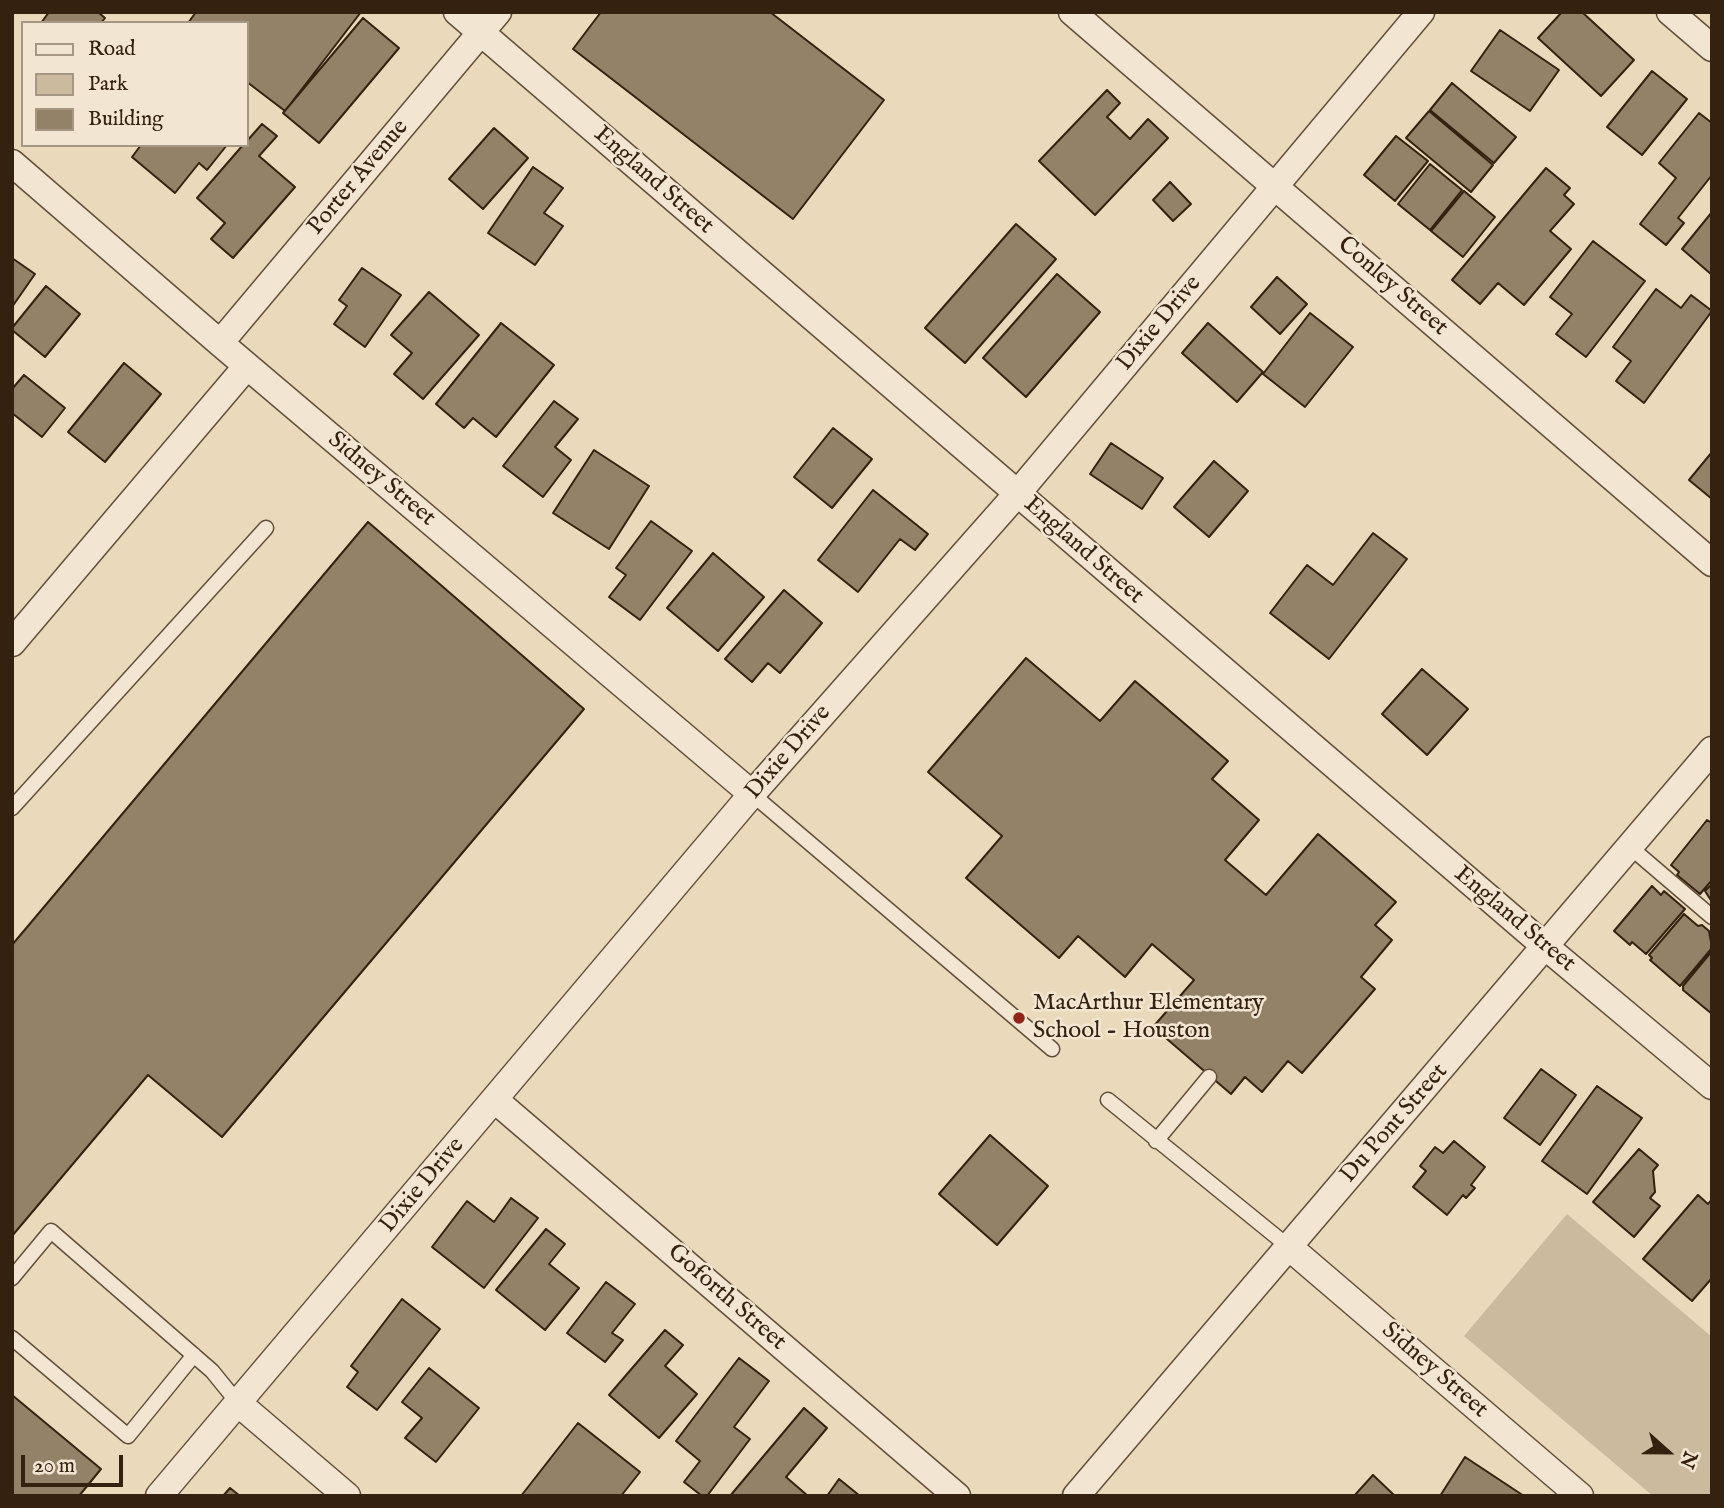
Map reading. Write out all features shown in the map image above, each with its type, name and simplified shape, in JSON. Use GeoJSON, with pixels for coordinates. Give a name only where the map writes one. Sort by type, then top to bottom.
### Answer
{"type":"FeatureCollection","features":[{"type":"Feature","properties":{"kind":"street","name":"England Street"},"geometry":{"type":"LineString","coordinates":[[457,12],[1546,947],[1712,1086]]}},
{"type":"Feature","properties":{"kind":"street","name":"Porter Avenue"},"geometry":{"type":"LineString","coordinates":[[219,343],[498,12]]}},
{"type":"Feature","properties":{"kind":"street","name":"Conley Street"},"geometry":{"type":"LineString","coordinates":[[1072,12],[1712,563]]}},
{"type":"Feature","properties":{"kind":"street","name":"Dixie Drive"},"geometry":{"type":"LineString","coordinates":[[159,1496],[752,794],[1017,494],[1421,12]]}},
{"type":"Feature","properties":{"kind":"street"},"geometry":{"type":"LineString","coordinates":[[1670,12],[1712,48]]}},
{"type":"Feature","properties":{"kind":"street","name":"Sidney Street"},"geometry":{"type":"LineString","coordinates":[[12,163],[219,343],[752,794]]}},
{"type":"Feature","properties":{"kind":"street"},"geometry":{"type":"LineString","coordinates":[[12,643],[247,366]]}},
{"type":"Feature","properties":{"kind":"street","name":"Du Pont Street"},"geometry":{"type":"LineString","coordinates":[[1076,1496],[1712,751]]}},
{"type":"Feature","properties":{"kind":"street","name":"Goforth Street"},"geometry":{"type":"LineString","coordinates":[[495,1100],[957,1496]]}},
{"type":"Feature","properties":{"kind":"street","name":"Sidney Street"},"geometry":{"type":"LineString","coordinates":[[1289,1247],[1580,1496]]}},
{"type":"Feature","properties":{"kind":"street"},"geometry":{"type":"LineString","coordinates":[[238,1403],[347,1496]]}},
{"type":"Feature","properties":{"kind":"lane"},"geometry":{"type":"LineString","coordinates":[[12,808],[267,528]]}},
{"type":"Feature","properties":{"kind":"lane"},"geometry":{"type":"LineString","coordinates":[[752,794],[1052,1049]]}},
{"type":"Feature","properties":{"kind":"lane"},"geometry":{"type":"LineString","coordinates":[[1630,847],[1712,917]]}},
{"type":"Feature","properties":{"kind":"lane"},"geometry":{"type":"LineString","coordinates":[[1156,1141],[1209,1077]]}},
{"type":"Feature","properties":{"kind":"lane"},"geometry":{"type":"LineString","coordinates":[[1108,1100],[1289,1247]]}},
{"type":"Feature","properties":{"kind":"lane"},"geometry":{"type":"LineString","coordinates":[[12,1278],[51,1231],[212,1371],[238,1403]]}},
{"type":"Feature","properties":{"kind":"lane"},"geometry":{"type":"LineString","coordinates":[[12,1338],[128,1436],[194,1355]]}},
{"type":"Feature","properties":{"kind":"green space"},"geometry":{"type":"Polygon","coordinates":[[[1567,1214],[1712,1337],[1712,1496],[1653,1496],[1464,1336],[1567,1214]]]}},
{"type":"Feature","properties":{"kind":"building"},"geometry":{"type":"Polygon","coordinates":[[[49,12],[98,12],[105,18],[103,21],[42,21],[49,12]]]}},
{"type":"Feature","properties":{"kind":"building"},"geometry":{"type":"Polygon","coordinates":[[[196,12],[361,12],[285,111],[248,83],[248,21],[189,21],[196,12]]]}},
{"type":"Feature","properties":{"kind":"building"},"geometry":{"type":"Polygon","coordinates":[[[601,12],[770,12],[884,100],[793,219],[573,49],[601,12]]]}},
{"type":"Feature","properties":{"kind":"building"},"geometry":{"type":"Polygon","coordinates":[[[1562,12],[1582,12],[1634,60],[1601,96],[1538,38],[1562,12]]]}},
{"type":"Feature","properties":{"kind":"building"},"geometry":{"type":"Polygon","coordinates":[[[363,18],[399,48],[319,143],[283,113],[363,18]]]}},
{"type":"Feature","properties":{"kind":"building"},"geometry":{"type":"Polygon","coordinates":[[[1500,30],[1559,70],[1530,111],[1471,71],[1500,30]]]}},
{"type":"Feature","properties":{"kind":"building"},"geometry":{"type":"Polygon","coordinates":[[[1652,71],[1687,99],[1642,155],[1607,127],[1652,71]]]}},
{"type":"Feature","properties":{"kind":"building"},"geometry":{"type":"Polygon","coordinates":[[[1452,83],[1516,137],[1494,163],[1430,110],[1452,83]]]}},
{"type":"Feature","properties":{"kind":"building"},"geometry":{"type":"Polygon","coordinates":[[[1107,90],[1120,103],[1107,117],[1130,139],[1148,119],[1168,138],[1095,215],[1039,161],[1107,90]]]}},
{"type":"Feature","properties":{"kind":"building"},"geometry":{"type":"Polygon","coordinates":[[[1429,111],[1493,165],[1471,192],[1406,138],[1429,111]]]}},
{"type":"Feature","properties":{"kind":"building"},"geometry":{"type":"Polygon","coordinates":[[[1699,113],[1712,123],[1712,175],[1678,218],[1684,223],[1666,245],[1640,224],[1676,178],[1659,163],[1699,113]]]}},
{"type":"Feature","properties":{"kind":"building"},"geometry":{"type":"Polygon","coordinates":[[[262,124],[277,136],[259,156],[295,187],[233,258],[211,239],[225,223],[197,198],[241,147],[248,147],[248,140],[262,124]]]}},
{"type":"Feature","properties":{"kind":"building"},"geometry":{"type":"Polygon","coordinates":[[[494,128],[528,158],[483,209],[449,179],[494,128]]]}},
{"type":"Feature","properties":{"kind":"building"},"geometry":{"type":"Polygon","coordinates":[[[1396,136],[1428,161],[1395,201],[1364,175],[1396,136]]]}},
{"type":"Feature","properties":{"kind":"building"},"geometry":{"type":"Polygon","coordinates":[[[140,147],[225,147],[207,170],[199,163],[175,193],[132,157],[140,147]]]}},
{"type":"Feature","properties":{"kind":"building"},"geometry":{"type":"Polygon","coordinates":[[[1430,164],[1462,190],[1430,230],[1398,204],[1430,164]]]}},
{"type":"Feature","properties":{"kind":"building"},"geometry":{"type":"Polygon","coordinates":[[[533,167],[563,188],[544,213],[563,226],[535,265],[488,233],[533,167]]]}},
{"type":"Feature","properties":{"kind":"building"},"geometry":{"type":"Polygon","coordinates":[[[1546,168],[1570,188],[1564,195],[1574,204],[1550,231],[1571,249],[1524,305],[1498,283],[1480,304],[1452,280],[1546,168]]]}},
{"type":"Feature","properties":{"kind":"building"},"geometry":{"type":"Polygon","coordinates":[[[1170,182],[1191,204],[1173,221],[1153,200],[1170,182]]]}},
{"type":"Feature","properties":{"kind":"building"},"geometry":{"type":"Polygon","coordinates":[[[1464,191],[1495,217],[1463,257],[1431,231],[1464,191]]]}},
{"type":"Feature","properties":{"kind":"building"},"geometry":{"type":"Polygon","coordinates":[[[1712,212],[1712,275],[1682,249],[1712,212]]]}},
{"type":"Feature","properties":{"kind":"building"},"geometry":{"type":"Polygon","coordinates":[[[1016,224],[1056,259],[965,363],[925,328],[1016,224]]]}},
{"type":"Feature","properties":{"kind":"building"},"geometry":{"type":"Polygon","coordinates":[[[1593,241],[1645,281],[1586,357],[1556,334],[1572,314],[1550,297],[1593,241]]]}},
{"type":"Feature","properties":{"kind":"building"},"geometry":{"type":"Polygon","coordinates":[[[12,258],[35,274],[12,307],[12,258]]]}},
{"type":"Feature","properties":{"kind":"building"},"geometry":{"type":"Polygon","coordinates":[[[362,268],[401,295],[365,347],[334,324],[347,306],[339,300],[362,268]]]}},
{"type":"Feature","properties":{"kind":"building"},"geometry":{"type":"Polygon","coordinates":[[[1057,274],[1100,312],[1026,397],[983,358],[1057,274]]]}},
{"type":"Feature","properties":{"kind":"building"},"geometry":{"type":"Polygon","coordinates":[[[1277,277],[1307,304],[1280,334],[1251,307],[1277,277]]]}},
{"type":"Feature","properties":{"kind":"building"},"geometry":{"type":"Polygon","coordinates":[[[46,286],[80,314],[45,357],[12,328],[46,286]]]}},
{"type":"Feature","properties":{"kind":"building"},"geometry":{"type":"Polygon","coordinates":[[[1656,289],[1681,308],[1691,295],[1712,311],[1644,403],[1616,381],[1631,361],[1613,347],[1656,289]]]}},
{"type":"Feature","properties":{"kind":"building"},"geometry":{"type":"Polygon","coordinates":[[[429,292],[479,335],[423,399],[394,374],[412,353],[391,335],[429,292]]]}},
{"type":"Feature","properties":{"kind":"building"},"geometry":{"type":"Polygon","coordinates":[[[1310,313],[1353,347],[1305,407],[1263,374],[1310,313]]]}},
{"type":"Feature","properties":{"kind":"building"},"geometry":{"type":"Polygon","coordinates":[[[501,323],[554,365],[496,437],[473,418],[464,428],[436,404],[501,323]]]}},
{"type":"Feature","properties":{"kind":"building"},"geometry":{"type":"Polygon","coordinates":[[[1208,323],[1263,372],[1237,402],[1182,353],[1208,323]]]}},
{"type":"Feature","properties":{"kind":"building"},"geometry":{"type":"Polygon","coordinates":[[[124,363],[161,394],[105,462],[68,432],[124,363]]]}},
{"type":"Feature","properties":{"kind":"building"},"geometry":{"type":"Polygon","coordinates":[[[24,375],[65,408],[42,437],[12,413],[12,389],[24,375]]]}},
{"type":"Feature","properties":{"kind":"building"},"geometry":{"type":"Polygon","coordinates":[[[554,401],[578,419],[555,447],[571,460],[543,497],[503,466],[554,401]]]}},
{"type":"Feature","properties":{"kind":"building"},"geometry":{"type":"Polygon","coordinates":[[[833,428],[872,459],[832,508],[794,477],[833,428]]]}},
{"type":"Feature","properties":{"kind":"building"},"geometry":{"type":"Polygon","coordinates":[[[1111,443],[1163,478],[1142,509],[1090,474],[1111,443]]]}},
{"type":"Feature","properties":{"kind":"building"},"geometry":{"type":"Polygon","coordinates":[[[594,450],[649,486],[609,549],[553,513],[594,450]]]}},
{"type":"Feature","properties":{"kind":"building"},"geometry":{"type":"Polygon","coordinates":[[[1712,452],[1712,499],[1689,480],[1712,452]]]}},
{"type":"Feature","properties":{"kind":"building"},"geometry":{"type":"Polygon","coordinates":[[[1214,461],[1248,491],[1209,537],[1174,507],[1214,461]]]}},
{"type":"Feature","properties":{"kind":"building"},"geometry":{"type":"Polygon","coordinates":[[[873,490],[928,534],[915,550],[900,539],[858,592],[818,560],[873,490]]]}},
{"type":"Feature","properties":{"kind":"building"},"geometry":{"type":"Polygon","coordinates":[[[651,521],[692,551],[640,620],[609,597],[626,575],[616,568],[651,521]]]}},
{"type":"Feature","properties":{"kind":"building"},"geometry":{"type":"Polygon","coordinates":[[[368,522],[584,709],[222,1137],[148,1075],[12,1236],[12,945],[368,522]]]}},
{"type":"Feature","properties":{"kind":"building"},"geometry":{"type":"Polygon","coordinates":[[[1373,533],[1407,559],[1329,659],[1270,613],[1307,565],[1333,585],[1373,533]]]}},
{"type":"Feature","properties":{"kind":"building"},"geometry":{"type":"Polygon","coordinates":[[[713,553],[764,597],[718,651],[667,608],[713,553]]]}},
{"type":"Feature","properties":{"kind":"building"},"geometry":{"type":"Polygon","coordinates":[[[784,590],[822,623],[780,673],[768,663],[752,682],[725,659],[784,590]]]}},
{"type":"Feature","properties":{"kind":"building"},"geometry":{"type":"Polygon","coordinates":[[[1026,658],[1100,721],[1135,681],[1228,761],[1212,779],[1259,820],[1225,860],[1266,895],[1318,834],[1396,902],[1375,925],[1392,940],[1361,977],[1375,989],[1302,1073],[1288,1061],[1262,1092],[1245,1077],[1231,1094],[1153,1027],[1194,980],[1152,944],[1125,977],[1078,936],[1059,958],[966,878],[1002,836],[928,772],[1026,658]]]}},
{"type":"Feature","properties":{"kind":"building"},"geometry":{"type":"Polygon","coordinates":[[[1422,669],[1468,709],[1427,755],[1382,714],[1422,669]]]}},
{"type":"Feature","properties":{"kind":"building"},"geometry":{"type":"Polygon","coordinates":[[[1707,820],[1712,823],[1712,880],[1700,894],[1677,875],[1679,872],[1671,865],[1707,820]]]}},
{"type":"Feature","properties":{"kind":"building"},"geometry":{"type":"Polygon","coordinates":[[[1712,884],[1712,902],[1705,891],[1712,884]]]}},
{"type":"Feature","properties":{"kind":"building"},"geometry":{"type":"Polygon","coordinates":[[[1652,886],[1661,895],[1664,891],[1685,909],[1646,954],[1614,931],[1652,886]]]}},
{"type":"Feature","properties":{"kind":"building"},"geometry":{"type":"Polygon","coordinates":[[[1684,914],[1709,931],[1712,948],[1680,986],[1650,960],[1652,958],[1649,955],[1684,914]]]}},
{"type":"Feature","properties":{"kind":"building"},"geometry":{"type":"Polygon","coordinates":[[[1712,951],[1712,1014],[1683,990],[1683,986],[1712,951]]]}},
{"type":"Feature","properties":{"kind":"building"},"geometry":{"type":"Polygon","coordinates":[[[1541,1069],[1576,1095],[1540,1145],[1504,1118],[1541,1069]]]}},
{"type":"Feature","properties":{"kind":"building"},"geometry":{"type":"Polygon","coordinates":[[[1597,1086],[1642,1118],[1587,1194],[1542,1161],[1597,1086]]]}},
{"type":"Feature","properties":{"kind":"building"},"geometry":{"type":"Polygon","coordinates":[[[990,1135],[1048,1186],[997,1245],[939,1194],[990,1135]]]}},
{"type":"Feature","properties":{"kind":"building"},"geometry":{"type":"Polygon","coordinates":[[[1454,1141],[1485,1167],[1471,1185],[1475,1188],[1466,1198],[1463,1195],[1447,1215],[1413,1187],[1426,1171],[1420,1166],[1435,1147],[1443,1153],[1454,1141]]]}},
{"type":"Feature","properties":{"kind":"building"},"geometry":{"type":"Polygon","coordinates":[[[1639,1149],[1658,1165],[1653,1171],[1655,1192],[1650,1198],[1660,1206],[1634,1237],[1593,1202],[1639,1149]]]}},
{"type":"Feature","properties":{"kind":"building"},"geometry":{"type":"Polygon","coordinates":[[[1698,1195],[1708,1204],[1712,1199],[1712,1278],[1692,1301],[1643,1259],[1698,1195]]]}},
{"type":"Feature","properties":{"kind":"building"},"geometry":{"type":"Polygon","coordinates":[[[511,1198],[538,1218],[484,1288],[432,1247],[467,1201],[494,1222],[511,1198]]]}},
{"type":"Feature","properties":{"kind":"building"},"geometry":{"type":"Polygon","coordinates":[[[546,1229],[565,1244],[549,1264],[579,1288],[545,1330],[496,1290],[546,1229]]]}},
{"type":"Feature","properties":{"kind":"building"},"geometry":{"type":"Polygon","coordinates":[[[606,1282],[635,1304],[612,1333],[623,1340],[605,1362],[567,1333],[606,1282]]]}},
{"type":"Feature","properties":{"kind":"building"},"geometry":{"type":"Polygon","coordinates":[[[402,1299],[440,1329],[377,1410],[347,1387],[358,1372],[351,1366],[402,1299]]]}},
{"type":"Feature","properties":{"kind":"building"},"geometry":{"type":"Polygon","coordinates":[[[665,1330],[683,1345],[665,1366],[697,1394],[659,1438],[609,1395],[665,1330]]]}},
{"type":"Feature","properties":{"kind":"building"},"geometry":{"type":"Polygon","coordinates":[[[739,1358],[769,1381],[734,1427],[750,1439],[707,1496],[702,1496],[684,1482],[700,1461],[676,1441],[739,1358]]]}},
{"type":"Feature","properties":{"kind":"building"},"geometry":{"type":"Polygon","coordinates":[[[429,1368],[479,1408],[436,1462],[405,1438],[422,1418],[402,1402],[429,1368]]]}},
{"type":"Feature","properties":{"kind":"building"},"geometry":{"type":"Polygon","coordinates":[[[12,1395],[101,1469],[79,1496],[12,1496],[12,1395]]]}},
{"type":"Feature","properties":{"kind":"building"},"geometry":{"type":"Polygon","coordinates":[[[804,1408],[827,1428],[786,1477],[808,1496],[730,1496],[804,1408]]]}},
{"type":"Feature","properties":{"kind":"building"},"geometry":{"type":"Polygon","coordinates":[[[578,1423],[640,1472],[621,1496],[521,1496],[578,1423]]]}},
{"type":"Feature","properties":{"kind":"building"},"geometry":{"type":"Polygon","coordinates":[[[1465,1457],[1524,1496],[1440,1496],[1465,1457]]]}},
{"type":"Feature","properties":{"kind":"building"},"geometry":{"type":"Polygon","coordinates":[[[1373,1475],[1395,1496],[1354,1496],[1373,1475]]]}},
{"type":"Feature","properties":{"kind":"building"},"geometry":{"type":"Polygon","coordinates":[[[839,1479],[860,1496],[827,1496],[839,1479]]]}},
{"type":"Feature","properties":{"kind":"building"},"geometry":{"type":"Polygon","coordinates":[[[230,1488],[240,1496],[223,1496],[230,1488]]]}},
{"type":"Feature","properties":{"kind":"place","name":"MacArthur Elementary School - Houston"},"geometry":{"type":"Point","coordinates":[1019,1018]}}]}
